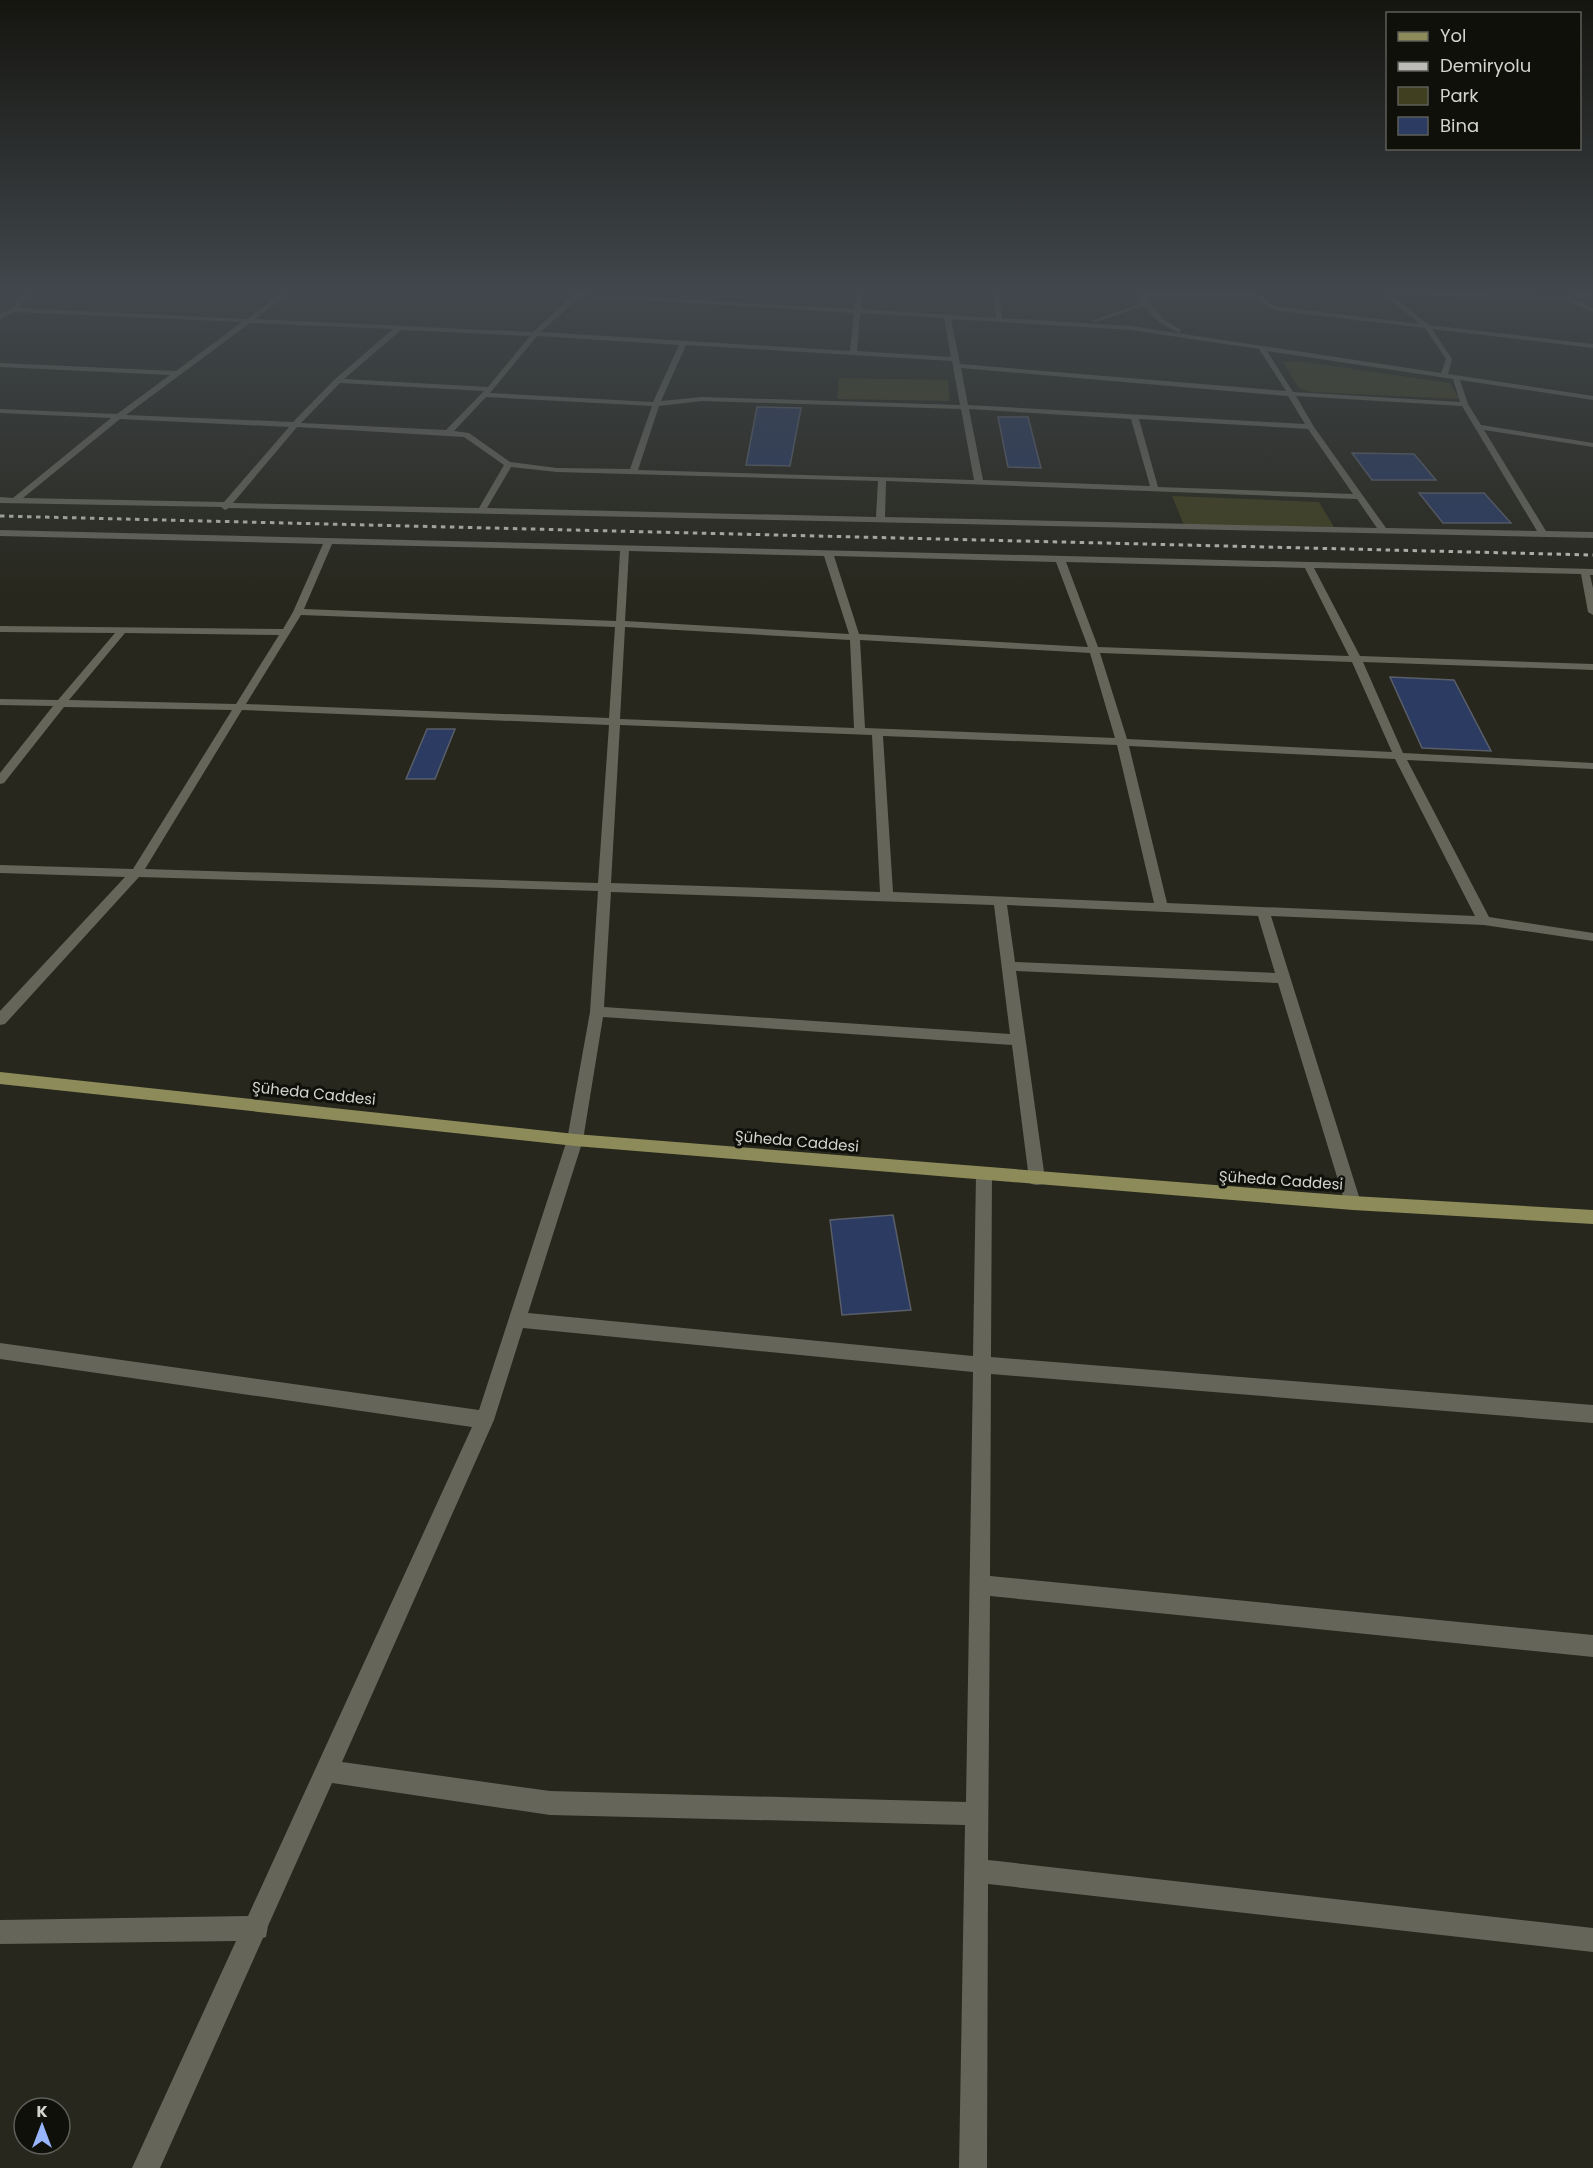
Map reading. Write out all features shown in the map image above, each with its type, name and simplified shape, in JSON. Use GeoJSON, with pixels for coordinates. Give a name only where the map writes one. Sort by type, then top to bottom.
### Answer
{"type":"FeatureCollection","features":[{"type":"Feature","properties":{"kind":"main road","name":"Şüheda Caddesi"},"geometry":{"type":"LineString","coordinates":[[0,1078],[575,1140],[1353,1203],[1593,1217]]}},
{"type":"Feature","properties":{"kind":"street"},"geometry":{"type":"LineString","coordinates":[[14,501],[147,394]]}},
{"type":"Feature","properties":{"kind":"street"},"geometry":{"type":"LineString","coordinates":[[225,507],[325,394]]}},
{"type":"Feature","properties":{"kind":"street"},"geometry":{"type":"LineString","coordinates":[[448,432],[485,394]]}},
{"type":"Feature","properties":{"kind":"street"},"geometry":{"type":"LineString","coordinates":[[518,394],[656,404],[702,399],[965,407],[1310,427]]}},
{"type":"Feature","properties":{"kind":"street"},"geometry":{"type":"LineString","coordinates":[[633,472],[660,394]]}},
{"type":"Feature","properties":{"kind":"street"},"geometry":{"type":"LineString","coordinates":[[963,394],[979,483]]}},
{"type":"Feature","properties":{"kind":"street"},"geometry":{"type":"LineString","coordinates":[[1291,394],[1310,427],[1383,530]]}},
{"type":"Feature","properties":{"kind":"street"},"geometry":{"type":"LineString","coordinates":[[1294,394],[1464,404]]}},
{"type":"Feature","properties":{"kind":"street"},"geometry":{"type":"LineString","coordinates":[[1461,394],[1464,404],[1543,533]]}},
{"type":"Feature","properties":{"kind":"street"},"geometry":{"type":"LineString","coordinates":[[1567,394],[1592,398]]}},
{"type":"Feature","properties":{"kind":"street"},"geometry":{"type":"LineString","coordinates":[[0,411],[448,432],[466,435],[508,464],[557,470],[882,479],[1358,497]]}},
{"type":"Feature","properties":{"kind":"street"},"geometry":{"type":"LineString","coordinates":[[1134,415],[1155,490]]}},
{"type":"Feature","properties":{"kind":"street"},"geometry":{"type":"LineString","coordinates":[[1478,427],[1593,445]]}},
{"type":"Feature","properties":{"kind":"street"},"geometry":{"type":"LineString","coordinates":[[481,512],[508,464]]}},
{"type":"Feature","properties":{"kind":"street"},"geometry":{"type":"LineString","coordinates":[[880,521],[882,479]]}},
{"type":"Feature","properties":{"kind":"street"},"geometry":{"type":"LineString","coordinates":[[0,500],[225,507],[1593,535]]}},
{"type":"Feature","properties":{"kind":"street"},"geometry":{"type":"LineString","coordinates":[[0,533],[1589,572],[1593,612]]}},
{"type":"Feature","properties":{"kind":"street"},"geometry":{"type":"LineString","coordinates":[[0,1020],[137,872],[237,707],[298,612],[329,541]]}},
{"type":"Feature","properties":{"kind":"street"},"geometry":{"type":"LineString","coordinates":[[146,2168],[328,1771],[485,1420],[575,1140],[597,1012],[625,548]]}},
{"type":"Feature","properties":{"kind":"street"},"geometry":{"type":"LineString","coordinates":[[828,553],[855,638],[860,732]]}},
{"type":"Feature","properties":{"kind":"street"},"geometry":{"type":"LineString","coordinates":[[1060,559],[1094,650],[1122,742],[1162,908]]}},
{"type":"Feature","properties":{"kind":"street"},"geometry":{"type":"LineString","coordinates":[[1308,565],[1356,659],[1399,756],[1484,921]]}},
{"type":"Feature","properties":{"kind":"street"},"geometry":{"type":"LineString","coordinates":[[298,612],[620,624],[1094,650],[1593,667]]}},
{"type":"Feature","properties":{"kind":"street"},"geometry":{"type":"LineString","coordinates":[[0,629],[285,632]]}},
{"type":"Feature","properties":{"kind":"street"},"geometry":{"type":"LineString","coordinates":[[0,781],[122,631]]}},
{"type":"Feature","properties":{"kind":"street"},"geometry":{"type":"LineString","coordinates":[[0,702],[237,707],[1122,742],[1593,766]]}},
{"type":"Feature","properties":{"kind":"street"},"geometry":{"type":"LineString","coordinates":[[877,733],[887,896]]}},
{"type":"Feature","properties":{"kind":"street"},"geometry":{"type":"LineString","coordinates":[[0,869],[603,886],[1484,921],[1593,937]]}},
{"type":"Feature","properties":{"kind":"street"},"geometry":{"type":"LineString","coordinates":[[1000,901],[1037,1179]]}},
{"type":"Feature","properties":{"kind":"street"},"geometry":{"type":"LineString","coordinates":[[1263,912],[1353,1203]]}},
{"type":"Feature","properties":{"kind":"street"},"geometry":{"type":"LineString","coordinates":[[1009,966],[1283,978]]}},
{"type":"Feature","properties":{"kind":"street"},"geometry":{"type":"LineString","coordinates":[[597,1012],[1020,1040]]}},
{"type":"Feature","properties":{"kind":"street"},"geometry":{"type":"LineString","coordinates":[[973,2168],[984,1174]]}},
{"type":"Feature","properties":{"kind":"street"},"geometry":{"type":"LineString","coordinates":[[518,1320],[982,1365],[1593,1414]]}},
{"type":"Feature","properties":{"kind":"street"},"geometry":{"type":"LineString","coordinates":[[0,1351],[485,1420]]}},
{"type":"Feature","properties":{"kind":"street"},"geometry":{"type":"LineString","coordinates":[[979,1585],[1593,1646]]}},
{"type":"Feature","properties":{"kind":"street"},"geometry":{"type":"LineString","coordinates":[[328,1771],[550,1803],[977,1814]]}},
{"type":"Feature","properties":{"kind":"street"},"geometry":{"type":"LineString","coordinates":[[976,1871],[1593,1940]]}},
{"type":"Feature","properties":{"kind":"street"},"geometry":{"type":"LineString","coordinates":[[0,1932],[256,1928]]}},
{"type":"Feature","properties":{"kind":"green space"},"geometry":{"type":"Polygon","coordinates":[[[837,394],[949,394],[950,401],[837,399],[837,394]]]}},
{"type":"Feature","properties":{"kind":"green space"},"geometry":{"type":"Polygon","coordinates":[[[1356,394],[1456,394],[1459,399],[1356,394]]]}},
{"type":"Feature","properties":{"kind":"green space"},"geometry":{"type":"Polygon","coordinates":[[[1172,496],[1319,502],[1334,527],[1184,525],[1172,496]]]}},
{"type":"Feature","properties":{"kind":"building"},"geometry":{"type":"Polygon","coordinates":[[[757,407],[801,408],[790,466],[746,465],[757,407]]]}},
{"type":"Feature","properties":{"kind":"building"},"geometry":{"type":"Polygon","coordinates":[[[998,417],[1028,417],[1041,468],[1008,467],[998,417]]]}},
{"type":"Feature","properties":{"kind":"building"},"geometry":{"type":"Polygon","coordinates":[[[1352,453],[1414,454],[1436,480],[1372,480],[1352,453]]]}},
{"type":"Feature","properties":{"kind":"building"},"geometry":{"type":"Polygon","coordinates":[[[1419,493],[1484,493],[1511,523],[1443,523],[1419,493]]]}},
{"type":"Feature","properties":{"kind":"building"},"geometry":{"type":"Polygon","coordinates":[[[1390,677],[1454,680],[1491,751],[1422,748],[1390,677]]]}},
{"type":"Feature","properties":{"kind":"building"},"geometry":{"type":"Polygon","coordinates":[[[427,729],[455,729],[435,779],[406,779],[427,729]]]}},
{"type":"Feature","properties":{"kind":"building"},"geometry":{"type":"Polygon","coordinates":[[[893,1215],[911,1310],[842,1315],[830,1220],[893,1215]]]}},
{"type":"Feature","properties":{"kind":"railway"},"geometry":{"type":"LineString","coordinates":[[0,516],[1593,555]]}}]}
